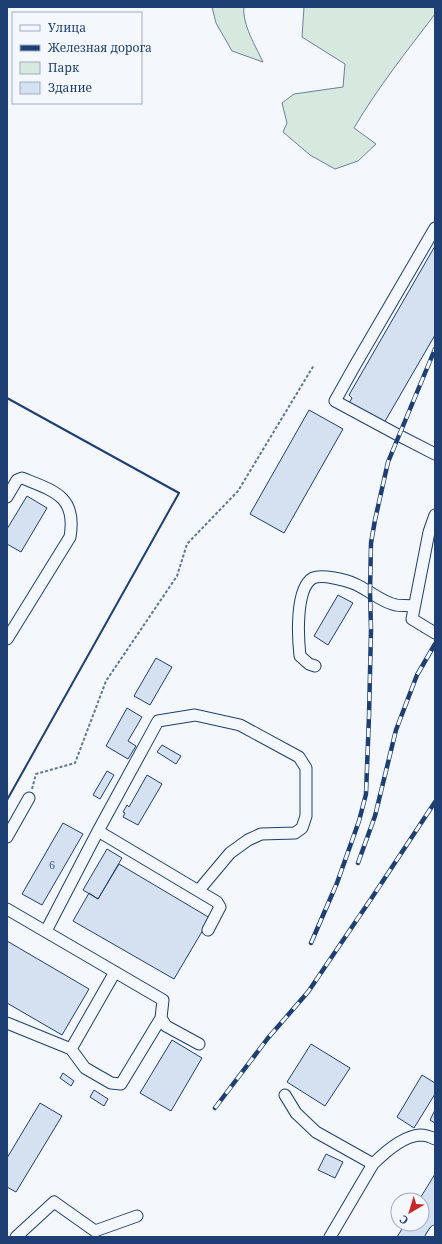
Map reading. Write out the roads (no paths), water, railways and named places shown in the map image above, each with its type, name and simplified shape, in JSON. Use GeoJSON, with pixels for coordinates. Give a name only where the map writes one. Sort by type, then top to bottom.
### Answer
{"type":"FeatureCollection","features":[{"type":"Feature","properties":{"kind":"lane"},"geometry":{"type":"LineString","coordinates":[[435,228],[335,401],[435,454]]}},
{"type":"Feature","properties":{"kind":"lane"},"geometry":{"type":"LineString","coordinates":[[7,497],[18,480],[22,478],[52,490],[63,499],[69,507],[72,516],[70,537],[7,639]]}},
{"type":"Feature","properties":{"kind":"lane"},"geometry":{"type":"LineString","coordinates":[[435,515],[429,532],[412,619],[435,633]]}},
{"type":"Feature","properties":{"kind":"lane"},"geometry":{"type":"LineString","coordinates":[[315,666],[309,664],[300,656],[298,644],[302,591],[314,578],[321,577],[342,580],[356,584],[394,605],[414,606]]}},
{"type":"Feature","properties":{"kind":"lane"},"geometry":{"type":"LineString","coordinates":[[46,931],[158,721],[195,715],[240,725],[299,757],[306,768],[306,816],[302,828],[295,833],[261,834],[248,840],[230,853],[199,890]]}},
{"type":"Feature","properties":{"kind":"lane"},"geometry":{"type":"LineString","coordinates":[[7,837],[29,798]]}},
{"type":"Feature","properties":{"kind":"lane"},"geometry":{"type":"LineString","coordinates":[[98,831],[217,902],[220,908],[208,930]]}},
{"type":"Feature","properties":{"kind":"lane"},"geometry":{"type":"LineString","coordinates":[[7,909],[163,1000],[161,1018],[121,1084],[111,1083],[85,1068],[71,1049],[7,1023]]}},
{"type":"Feature","properties":{"kind":"lane"},"geometry":{"type":"LineString","coordinates":[[71,1049],[115,972]]}},
{"type":"Feature","properties":{"kind":"lane"},"geometry":{"type":"LineString","coordinates":[[161,1018],[166,1026],[199,1044]]}},
{"type":"Feature","properties":{"kind":"lane"},"geometry":{"type":"LineString","coordinates":[[285,1095],[296,1113],[316,1132],[373,1164]]}},
{"type":"Feature","properties":{"kind":"lane"},"geometry":{"type":"LineString","coordinates":[[330,1237],[373,1164],[393,1146],[406,1140],[420,1135],[435,1140]]}},
{"type":"Feature","properties":{"kind":"lane"},"geometry":{"type":"LineString","coordinates":[[16,1237],[54,1202],[95,1231],[137,1216]]}},
{"type":"Feature","properties":{"kind":"lane"},"geometry":{"type":"LineString","coordinates":[[431,1237],[435,1230]]}},
{"type":"Feature","properties":{"kind":"railway"},"geometry":{"type":"LineString","coordinates":[[311,943],[337,883],[359,821],[366,794],[371,630],[371,543],[375,520],[388,462],[435,349]]}},
{"type":"Feature","properties":{"kind":"railway"},"geometry":{"type":"LineString","coordinates":[[358,863],[375,816],[396,730],[417,675],[435,644]]}},
{"type":"Feature","properties":{"kind":"railway"},"geometry":{"type":"LineString","coordinates":[[215,1108],[268,1038],[308,992],[435,802]]}}]}
